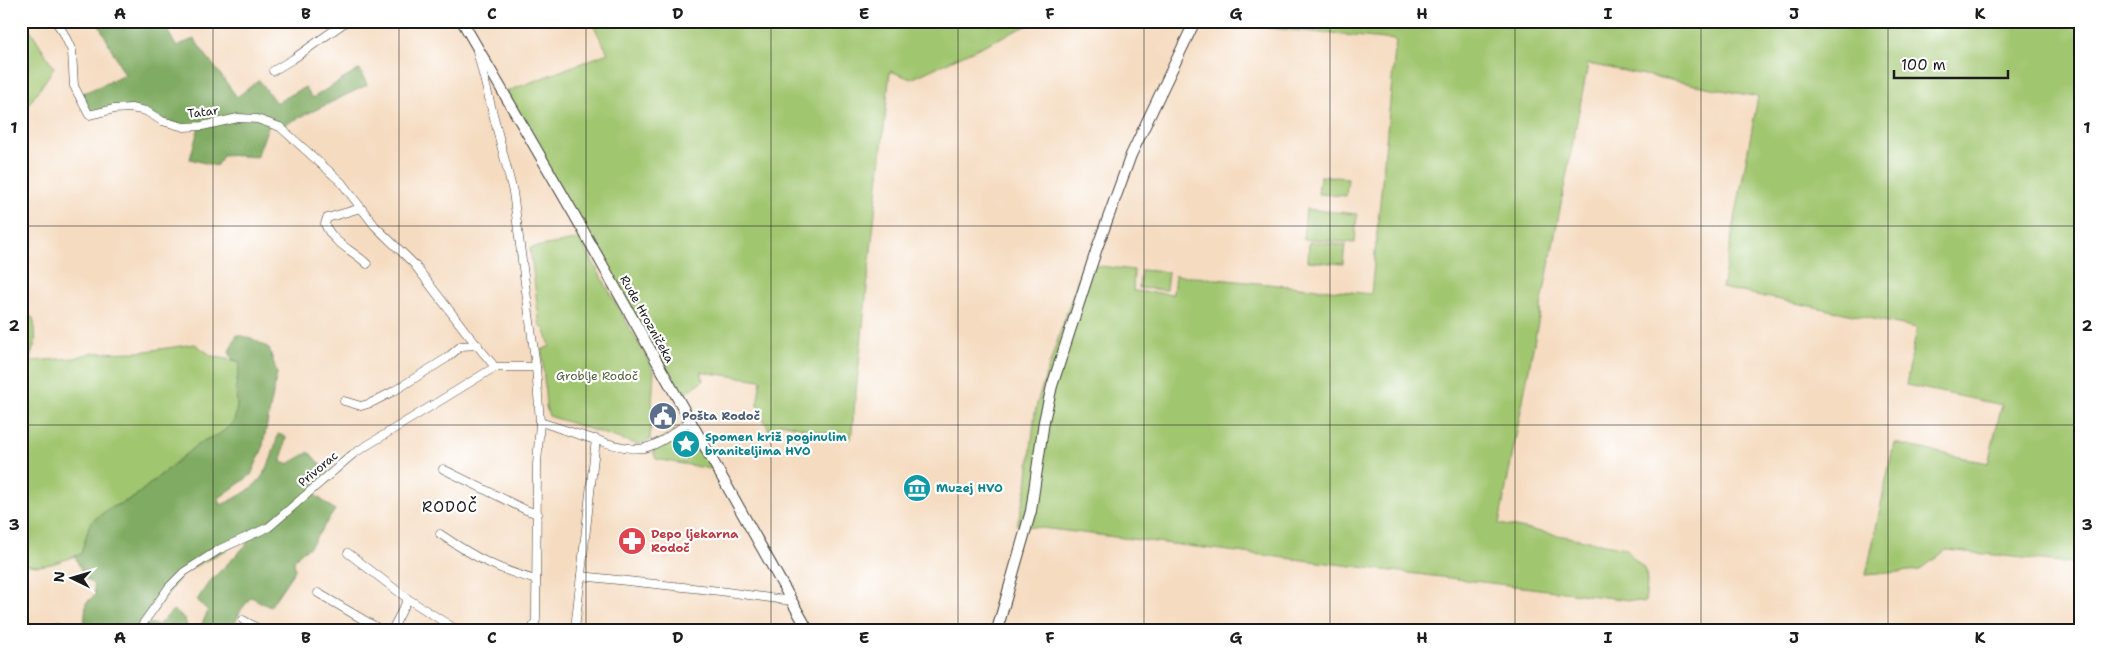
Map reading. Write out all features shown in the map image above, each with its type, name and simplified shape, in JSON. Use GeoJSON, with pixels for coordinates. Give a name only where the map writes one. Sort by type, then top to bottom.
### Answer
{"type":"FeatureCollection","features":[{"type":"Feature","properties":{"kind":"street","name":"Tatar"},"geometry":{"type":"LineString","coordinates":[[54,21],[63,32],[72,51],[74,86],[89,115],[114,109],[132,108],[146,111],[162,121],[184,126],[202,126],[238,118],[263,121],[280,127],[341,182],[375,226],[414,264],[495,367]]}},
{"type":"Feature","properties":{"kind":"street"},"geometry":{"type":"LineString","coordinates":[[273,71],[347,21]]}},
{"type":"Feature","properties":{"kind":"street","name":"Rude Hrozničeka"},"geometry":{"type":"LineString","coordinates":[[462,21],[531,138],[808,630]]}},
{"type":"Feature","properties":{"kind":"street"},"geometry":{"type":"LineString","coordinates":[[997,630],[1031,511],[1044,421],[1052,386],[1097,248],[1131,155],[1195,21]]}},
{"type":"Feature","properties":{"kind":"street"},"geometry":{"type":"LineString","coordinates":[[476,47],[513,192],[536,367],[540,422],[536,620],[532,630]]}},
{"type":"Feature","properties":{"kind":"street"},"geometry":{"type":"LineString","coordinates":[[361,208],[327,218],[325,224],[332,236],[343,247],[358,255],[367,264]]}},
{"type":"Feature","properties":{"kind":"street"},"geometry":{"type":"LineString","coordinates":[[344,401],[361,406],[371,403],[447,358],[461,346],[478,345]]}},
{"type":"Feature","properties":{"kind":"street"},"geometry":{"type":"LineString","coordinates":[[495,367],[536,367]]}},
{"type":"Feature","properties":{"kind":"street","name":"Privorac"},"geometry":{"type":"LineString","coordinates":[[141,630],[144,622],[169,587],[184,572],[220,549],[269,527],[353,454],[495,367]]}},
{"type":"Feature","properties":{"kind":"street"},"geometry":{"type":"LineString","coordinates":[[540,422],[626,449],[642,449],[657,443],[690,421]]}},
{"type":"Feature","properties":{"kind":"street"},"geometry":{"type":"LineString","coordinates":[[575,629],[596,439]]}},
{"type":"Feature","properties":{"kind":"street"},"geometry":{"type":"LineString","coordinates":[[444,469],[526,510],[538,514]]}},
{"type":"Feature","properties":{"kind":"street"},"geometry":{"type":"LineString","coordinates":[[440,534],[476,558],[509,572],[536,580]]}},
{"type":"Feature","properties":{"kind":"street"},"geometry":{"type":"LineString","coordinates":[[348,553],[408,599],[458,630]]}},
{"type":"Feature","properties":{"kind":"street"},"geometry":{"type":"LineString","coordinates":[[581,576],[792,601]]}},
{"type":"Feature","properties":{"kind":"street"},"geometry":{"type":"LineString","coordinates":[[318,593],[380,630]]}},
{"type":"Feature","properties":{"kind":"street"},"geometry":{"type":"LineString","coordinates":[[392,630],[408,599]]}},
{"type":"Feature","properties":{"kind":"street"},"geometry":{"type":"LineString","coordinates":[[243,620],[261,630]]}},
{"type":"Feature","properties":{"kind":"green space"},"geometry":{"type":"Polygon","coordinates":[[[21,21],[25,21],[54,68],[35,96],[21,112],[21,21]]]}},
{"type":"Feature","properties":{"kind":"green space"},"geometry":{"type":"Polygon","coordinates":[[[97,21],[174,21],[165,26],[176,46],[194,39],[237,97],[259,80],[276,103],[305,87],[312,98],[360,69],[367,85],[280,127],[269,124],[257,157],[224,155],[216,166],[190,159],[199,126],[184,127],[131,108],[89,115],[79,95],[125,75],[97,21]]]}},
{"type":"Feature","properties":{"kind":"green space"},"geometry":{"type":"Polygon","coordinates":[[[591,21],[1037,21],[911,79],[890,71],[851,439],[781,423],[769,430],[757,405],[761,380],[701,372],[703,381],[677,398],[505,92],[608,53],[591,21]]]}},
{"type":"Feature","properties":{"kind":"green space"},"geometry":{"type":"Polygon","coordinates":[[[1174,21],[2080,21],[2080,564],[1946,550],[1920,570],[1866,575],[1894,443],[1988,463],[2002,405],[1906,385],[1917,328],[1722,288],[1758,97],[1588,64],[1499,524],[1626,548],[1642,566],[1646,574],[1645,602],[1017,525],[1027,485],[1035,412],[1083,264],[1134,270],[1133,291],[1173,294],[1175,275],[1371,294],[1396,40],[1207,22],[1180,25],[1174,21]]]}},
{"type":"Feature","properties":{"kind":"green space"},"geometry":{"type":"Polygon","coordinates":[[[1320,176],[1348,178],[1346,196],[1318,194],[1320,176]]]}},
{"type":"Feature","properties":{"kind":"green space"},"geometry":{"type":"Polygon","coordinates":[[[1306,209],[1357,214],[1355,243],[1303,239],[1306,209]]]}},
{"type":"Feature","properties":{"kind":"green space","name":"Groblje Rodoč"},"geometry":{"type":"Polygon","coordinates":[[[580,239],[654,371],[650,440],[639,445],[549,416],[546,407],[542,350],[550,346],[544,328],[540,327],[530,248],[580,239]]]}},
{"type":"Feature","properties":{"kind":"green space"},"geometry":{"type":"Polygon","coordinates":[[[1309,242],[1345,245],[1343,264],[1308,261],[1309,242]]]}},
{"type":"Feature","properties":{"kind":"green space"},"geometry":{"type":"Polygon","coordinates":[[[1141,270],[1168,272],[1166,290],[1139,288],[1141,270]]]}},
{"type":"Feature","properties":{"kind":"green space"},"geometry":{"type":"Polygon","coordinates":[[[21,312],[33,318],[35,325],[35,341],[29,361],[75,358],[90,353],[139,352],[195,344],[212,356],[240,362],[236,387],[237,405],[235,419],[230,426],[218,435],[205,440],[193,448],[133,498],[108,509],[91,523],[81,554],[59,562],[35,566],[21,562],[21,312]]]}},
{"type":"Feature","properties":{"kind":"green space"},"geometry":{"type":"Polygon","coordinates":[[[237,335],[251,338],[269,348],[277,373],[262,450],[251,475],[219,498],[221,505],[245,492],[261,478],[270,460],[278,434],[286,437],[281,462],[288,464],[309,452],[329,474],[310,491],[335,510],[310,547],[294,560],[295,570],[270,607],[251,597],[241,610],[232,630],[199,630],[208,611],[197,600],[209,582],[246,545],[249,538],[184,572],[141,630],[124,630],[114,625],[111,630],[39,630],[59,620],[84,626],[86,603],[95,595],[94,585],[84,577],[75,556],[81,554],[90,523],[108,509],[133,498],[193,448],[205,440],[218,435],[230,426],[235,419],[237,405],[236,387],[240,362],[232,359],[229,351],[237,335]]]}},
{"type":"Feature","properties":{"kind":"green space"},"geometry":{"type":"Polygon","coordinates":[[[690,421],[715,464],[711,469],[656,459],[651,445],[690,421]]]}},
{"type":"Feature","properties":{"kind":"green space"},"geometry":{"type":"Polygon","coordinates":[[[173,610],[185,619],[187,626],[193,630],[145,630],[147,623],[158,625],[173,610]]]}},
{"type":"Feature","properties":{"kind":"place","name":"Pošta Rodoč"},"geometry":{"type":"Point","coordinates":[663,416]}},
{"type":"Feature","properties":{"kind":"place","name":"Spomen križ poginulim braniteljima HVO"},"geometry":{"type":"Point","coordinates":[686,444]}},
{"type":"Feature","properties":{"kind":"place","name":"Muzej HVO"},"geometry":{"type":"Point","coordinates":[917,488]}},
{"type":"Feature","properties":{"kind":"place","name":"Depo ljekarna Rodoč"},"geometry":{"type":"Point","coordinates":[632,541]}},
{"type":"Feature","properties":{"kind":"district","name":"RODOČ"},"geometry":{"type":"Point","coordinates":[450,507]}}]}
